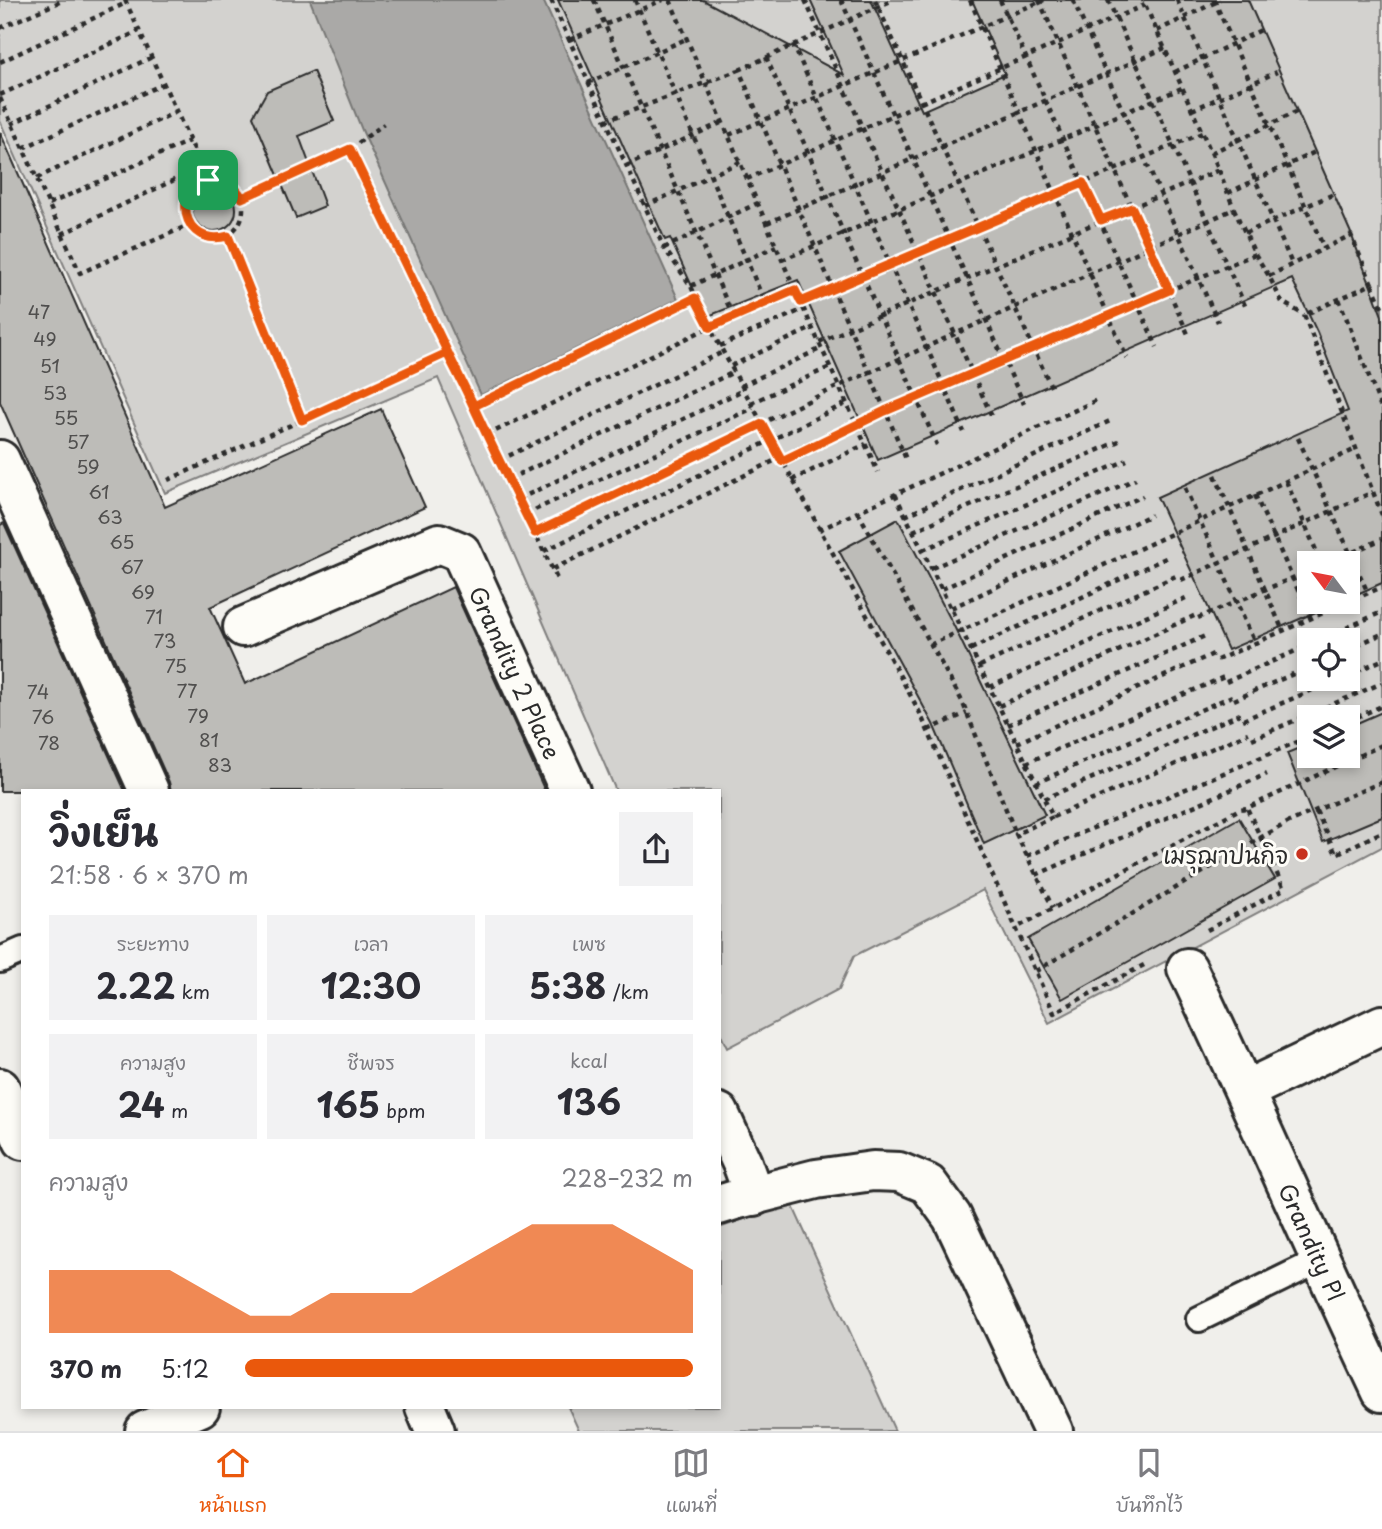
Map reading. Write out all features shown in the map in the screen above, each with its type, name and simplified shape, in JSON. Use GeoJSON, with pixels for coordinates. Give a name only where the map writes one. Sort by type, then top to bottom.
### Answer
{"type":"FeatureCollection","features":[{"type":"Feature","properties":{"kind":"street"},"geometry":{"type":"LineString","coordinates":[[0,460],[9,506],[148,789]]}},
{"type":"Feature","properties":{"kind":"street","name":"Grandity 2 Place"},"geometry":{"type":"LineString","coordinates":[[243,627],[439,543],[461,552],[569,789]]}},
{"type":"Feature","properties":{"kind":"street","name":"Grandity Pl"},"geometry":{"type":"LineString","coordinates":[[1179,955],[1246,1090],[1320,1260],[1382,1392]]}},
{"type":"Feature","properties":{"kind":"street"},"geometry":{"type":"LineString","coordinates":[[1246,1090],[1382,1026]]}},
{"type":"Feature","properties":{"kind":"street"},"geometry":{"type":"LineString","coordinates":[[0,1088],[21,1135]]}},
{"type":"Feature","properties":{"kind":"street"},"geometry":{"type":"LineString","coordinates":[[721,1117],[742,1163],[737,1201],[816,1179],[873,1171],[899,1172],[928,1184],[951,1217],[1053,1431]]}},
{"type":"Feature","properties":{"kind":"street"},"geometry":{"type":"LineString","coordinates":[[144,1422],[193,1409]]}},
{"type":"Feature","properties":{"kind":"street"},"geometry":{"type":"LineString","coordinates":[[426,1409],[435,1431]]}},
{"type":"Feature","properties":{"kind":"lane"},"geometry":{"type":"LineString","coordinates":[[0,960],[21,951]]}},
{"type":"Feature","properties":{"kind":"lane"},"geometry":{"type":"LineString","coordinates":[[1199,1319],[1320,1260]]}},
{"type":"Feature","properties":{"kind":"path"},"geometry":{"type":"LineString","coordinates":[[0,28],[64,0]]}},
{"type":"Feature","properties":{"kind":"path"},"geometry":{"type":"LineString","coordinates":[[558,0],[552,1],[604,121],[664,248],[691,286],[742,388],[928,730],[1054,1013],[1179,955],[1284,889],[1247,808]]}},
{"type":"Feature","properties":{"kind":"path"},"geometry":{"type":"LineString","coordinates":[[594,0],[733,317]]}},
{"type":"Feature","properties":{"kind":"path"},"geometry":{"type":"LineString","coordinates":[[635,0],[765,303]]}},
{"type":"Feature","properties":{"kind":"path"},"geometry":{"type":"LineString","coordinates":[[569,40],[663,0]]}},
{"type":"Feature","properties":{"kind":"path"},"geometry":{"type":"LineString","coordinates":[[670,0],[795,290],[878,472]]}},
{"type":"Feature","properties":{"kind":"path"},"geometry":{"type":"LineString","coordinates":[[805,0],[993,419]]}},
{"type":"Feature","properties":{"kind":"path"},"geometry":{"type":"LineString","coordinates":[[841,0],[1024,404]]}},
{"type":"Feature","properties":{"kind":"path"},"geometry":{"type":"LineString","coordinates":[[875,0],[1053,391]]}},
{"type":"Feature","properties":{"kind":"path"},"geometry":{"type":"LineString","coordinates":[[604,121],[676,95],[893,0]]}},
{"type":"Feature","properties":{"kind":"path"},"geometry":{"type":"LineString","coordinates":[[970,0],[1127,358]]}},
{"type":"Feature","properties":{"kind":"path"},"geometry":{"type":"LineString","coordinates":[[1000,0],[1157,347]]}},
{"type":"Feature","properties":{"kind":"path"},"geometry":{"type":"LineString","coordinates":[[1073,0],[1218,322]]}},
{"type":"Feature","properties":{"kind":"path"},"geometry":{"type":"LineString","coordinates":[[1108,0],[1247,310]]}},
{"type":"Feature","properties":{"kind":"path"},"geometry":{"type":"LineString","coordinates":[[1177,0],[1292,264]]}},
{"type":"Feature","properties":{"kind":"path"},"geometry":{"type":"LineString","coordinates":[[0,62],[126,1],[208,180]]}},
{"type":"Feature","properties":{"kind":"path"},"geometry":{"type":"LineString","coordinates":[[729,135],[1041,1],[1188,334]]}},
{"type":"Feature","properties":{"kind":"path"},"geometry":{"type":"LineString","coordinates":[[1157,30],[1216,1],[1324,248]]}},
{"type":"Feature","properties":{"kind":"path"},"geometry":{"type":"LineString","coordinates":[[747,179],[1116,18],[1144,3],[1255,254],[1282,302],[1304,315],[1382,515]]}},
{"type":"Feature","properties":{"kind":"path"},"geometry":{"type":"LineString","coordinates":[[1175,72],[1261,30]]}},
{"type":"Feature","properties":{"kind":"path"},"geometry":{"type":"LineString","coordinates":[[139,31],[0,97],[80,273],[189,225]]}},
{"type":"Feature","properties":{"kind":"path"},"geometry":{"type":"LineString","coordinates":[[588,83],[686,39]]}},
{"type":"Feature","properties":{"kind":"path"},"geometry":{"type":"LineString","coordinates":[[793,44],[964,432]]}},
{"type":"Feature","properties":{"kind":"path"},"geometry":{"type":"LineString","coordinates":[[767,223],[1164,48]]}},
{"type":"Feature","properties":{"kind":"path"},"geometry":{"type":"LineString","coordinates":[[11,124],[152,57]]}},
{"type":"Feature","properties":{"kind":"path"},"geometry":{"type":"LineString","coordinates":[[766,57],[937,445]]}},
{"type":"Feature","properties":{"kind":"path"},"geometry":{"type":"LineString","coordinates":[[738,69],[906,459]]}},
{"type":"Feature","properties":{"kind":"path"},"geometry":{"type":"LineString","coordinates":[[1192,110],[1277,72]]}},
{"type":"Feature","properties":{"kind":"path"},"geometry":{"type":"LineString","coordinates":[[23,148],[163,84]]}},
{"type":"Feature","properties":{"kind":"path"},"geometry":{"type":"LineString","coordinates":[[782,260],[1182,88]]}},
{"type":"Feature","properties":{"kind":"path"},"geometry":{"type":"LineString","coordinates":[[1211,153],[1298,111]]}},
{"type":"Feature","properties":{"kind":"path"},"geometry":{"type":"LineString","coordinates":[[37,178],[176,112]]}},
{"type":"Feature","properties":{"kind":"path"},"geometry":{"type":"LineString","coordinates":[[626,166],[723,122]]}},
{"type":"Feature","properties":{"kind":"path"},"geometry":{"type":"LineString","coordinates":[[242,198],[350,149],[384,124]]}},
{"type":"Feature","properties":{"kind":"path"},"geometry":{"type":"LineString","coordinates":[[801,302],[1202,133]]}},
{"type":"Feature","properties":{"kind":"path"},"geometry":{"type":"LineString","coordinates":[[49,204],[189,141]]}},
{"type":"Feature","properties":{"kind":"path"},"geometry":{"type":"LineString","coordinates":[[350,149],[558,581]]}},
{"type":"Feature","properties":{"kind":"path"},"geometry":{"type":"LineString","coordinates":[[1228,193],[1317,151]]}},
{"type":"Feature","properties":{"kind":"path"},"geometry":{"type":"LineString","coordinates":[[645,206],[740,162]]}},
{"type":"Feature","properties":{"kind":"path"},"geometry":{"type":"LineString","coordinates":[[62,234],[201,167]]}},
{"type":"Feature","properties":{"kind":"path"},"geometry":{"type":"LineString","coordinates":[[819,342],[1219,170]]}},
{"type":"Feature","properties":{"kind":"path"},"geometry":{"type":"LineString","coordinates":[[208,180],[227,182],[242,198],[242,213],[228,236],[209,238],[189,225],[185,211],[186,200],[198,184],[208,180]]}},
{"type":"Feature","properties":{"kind":"path"},"geometry":{"type":"LineString","coordinates":[[1245,233],[1334,194]]}},
{"type":"Feature","properties":{"kind":"path"},"geometry":{"type":"LineString","coordinates":[[664,248],[758,203]]}},
{"type":"Feature","properties":{"kind":"path"},"geometry":{"type":"LineString","coordinates":[[535,533],[869,372],[1234,209]]}},
{"type":"Feature","properties":{"kind":"path"},"geometry":{"type":"LineString","coordinates":[[1269,276],[1351,234],[1382,307]]}},
{"type":"Feature","properties":{"kind":"path"},"geometry":{"type":"LineString","coordinates":[[228,236],[302,420]]}},
{"type":"Feature","properties":{"kind":"path"},"geometry":{"type":"LineString","coordinates":[[691,286],[776,246]]}},
{"type":"Feature","properties":{"kind":"path"},"geometry":{"type":"LineString","coordinates":[[553,569],[856,424],[1255,254]]}},
{"type":"Feature","properties":{"kind":"path"},"geometry":{"type":"LineString","coordinates":[[1304,315],[1372,284]]}},
{"type":"Feature","properties":{"kind":"path"},"geometry":{"type":"LineString","coordinates":[[487,435],[710,327],[795,290]]}},
{"type":"Feature","properties":{"kind":"path"},"geometry":{"type":"LineString","coordinates":[[474,406],[695,298]]}},
{"type":"Feature","properties":{"kind":"path"},"geometry":{"type":"LineString","coordinates":[[1339,299],[1382,410]]}},
{"type":"Feature","properties":{"kind":"path"},"geometry":{"type":"LineString","coordinates":[[500,460],[804,309]]}},
{"type":"Feature","properties":{"kind":"path"},"geometry":{"type":"LineString","coordinates":[[731,366],[813,328]]}},
{"type":"Feature","properties":{"kind":"path"},"geometry":{"type":"LineString","coordinates":[[519,499],[822,348]]}},
{"type":"Feature","properties":{"kind":"path"},"geometry":{"type":"LineString","coordinates":[[169,480],[447,353]]}},
{"type":"Feature","properties":{"kind":"path"},"geometry":{"type":"LineString","coordinates":[[526,514],[830,367]]}},
{"type":"Feature","properties":{"kind":"path"},"geometry":{"type":"LineString","coordinates":[[509,479],[734,373]]}},
{"type":"Feature","properties":{"kind":"path"},"geometry":{"type":"LineString","coordinates":[[819,530],[1099,399]]}},
{"type":"Feature","properties":{"kind":"path"},"geometry":{"type":"LineString","coordinates":[[544,551],[847,403]]}},
{"type":"Feature","properties":{"kind":"path"},"geometry":{"type":"LineString","coordinates":[[905,516],[1110,421]]}},
{"type":"Feature","properties":{"kind":"path"},"geometry":{"type":"LineString","coordinates":[[1298,438],[1349,551]]}},
{"type":"Feature","properties":{"kind":"path"},"geometry":{"type":"LineString","coordinates":[[913,531],[1119,442]]}},
{"type":"Feature","properties":{"kind":"path"},"geometry":{"type":"LineString","coordinates":[[792,481],[866,444]]}},
{"type":"Feature","properties":{"kind":"path"},"geometry":{"type":"LineString","coordinates":[[930,645],[1356,449]]}},
{"type":"Feature","properties":{"kind":"path"},"geometry":{"type":"LineString","coordinates":[[922,550],[1127,460]]}},
{"type":"Feature","properties":{"kind":"path"},"geometry":{"type":"LineString","coordinates":[[1215,475],[1283,631]]}},
{"type":"Feature","properties":{"kind":"path"},"geometry":{"type":"LineString","coordinates":[[932,568],[1136,479]]}},
{"type":"Feature","properties":{"kind":"path"},"geometry":{"type":"LineString","coordinates":[[1286,481],[1318,551]]}},
{"type":"Feature","properties":{"kind":"path"},"geometry":{"type":"LineString","coordinates":[[1185,488],[1255,643]]}},
{"type":"Feature","properties":{"kind":"path"},"geometry":{"type":"LineString","coordinates":[[980,666],[1218,563],[1373,492]]}},
{"type":"Feature","properties":{"kind":"path"},"geometry":{"type":"LineString","coordinates":[[895,494],[1053,817]]}},
{"type":"Feature","properties":{"kind":"path"},"geometry":{"type":"LineString","coordinates":[[1255,495],[1311,619]]}},
{"type":"Feature","properties":{"kind":"path"},"geometry":{"type":"LineString","coordinates":[[942,589],[1143,496]]}},
{"type":"Feature","properties":{"kind":"path"},"geometry":{"type":"LineString","coordinates":[[858,512],[967,713],[1016,834],[1053,908]]}},
{"type":"Feature","properties":{"kind":"path"},"geometry":{"type":"LineString","coordinates":[[951,608],[1152,516]]}},
{"type":"Feature","properties":{"kind":"path"},"geometry":{"type":"LineString","coordinates":[[1355,551],[1382,539]]}},
{"type":"Feature","properties":{"kind":"path"},"geometry":{"type":"LineString","coordinates":[[971,649],[1170,555]]}},
{"type":"Feature","properties":{"kind":"path"},"geometry":{"type":"LineString","coordinates":[[1360,575],[1368,593]]}},
{"type":"Feature","properties":{"kind":"path"},"geometry":{"type":"LineString","coordinates":[[999,706],[1197,617],[1297,576]]}},
{"type":"Feature","properties":{"kind":"path"},"geometry":{"type":"LineString","coordinates":[[1360,596],[1382,587]]}},
{"type":"Feature","properties":{"kind":"path"},"geometry":{"type":"LineString","coordinates":[[990,687],[1188,597]]}},
{"type":"Feature","properties":{"kind":"path"},"geometry":{"type":"LineString","coordinates":[[1346,628],[1382,612]]}},
{"type":"Feature","properties":{"kind":"path"},"geometry":{"type":"LineString","coordinates":[[1216,660],[1320,614]]}},
{"type":"Feature","properties":{"kind":"path"},"geometry":{"type":"LineString","coordinates":[[1360,644],[1382,634]]}},
{"type":"Feature","properties":{"kind":"path"},"geometry":{"type":"LineString","coordinates":[[1008,725],[1205,636]]}},
{"type":"Feature","properties":{"kind":"path"},"geometry":{"type":"LineString","coordinates":[[1026,763],[1297,650]]}},
{"type":"Feature","properties":{"kind":"path"},"geometry":{"type":"LineString","coordinates":[[1017,743],[1213,653]]}},
{"type":"Feature","properties":{"kind":"path"},"geometry":{"type":"LineString","coordinates":[[1360,670],[1382,660]]}},
{"type":"Feature","properties":{"kind":"path"},"geometry":{"type":"LineString","coordinates":[[1036,783],[1297,672]]}},
{"type":"Feature","properties":{"kind":"path"},"geometry":{"type":"LineString","coordinates":[[1252,739],[1382,683]]}},
{"type":"Feature","properties":{"kind":"path"},"geometry":{"type":"LineString","coordinates":[[1243,720],[1310,691]]}},
{"type":"Feature","properties":{"kind":"path"},"geometry":{"type":"LineString","coordinates":[[1360,716],[1382,706]]}},
{"type":"Feature","properties":{"kind":"path"},"geometry":{"type":"LineString","coordinates":[[928,730],[967,713]]}},
{"type":"Feature","properties":{"kind":"path"},"geometry":{"type":"LineString","coordinates":[[1044,799],[1240,714]]}},
{"type":"Feature","properties":{"kind":"path"},"geometry":{"type":"LineString","coordinates":[[1016,834],[1248,733]]}},
{"type":"Feature","properties":{"kind":"path"},"geometry":{"type":"LineString","coordinates":[[1027,856],[1297,742]]}},
{"type":"Feature","properties":{"kind":"path"},"geometry":{"type":"LineString","coordinates":[[1016,928],[1240,810],[1382,745]]}},
{"type":"Feature","properties":{"kind":"path"},"geometry":{"type":"LineString","coordinates":[[1036,875],[1267,774]]}},
{"type":"Feature","properties":{"kind":"path"},"geometry":{"type":"LineString","coordinates":[[1036,971],[1260,838],[1382,782]]}},
{"type":"Feature","properties":{"kind":"path"},"geometry":{"type":"LineString","coordinates":[[1316,811],[1336,854],[1382,832]]}},
{"type":"Feature","properties":{"kind":"shaded area"},"geometry":{"type":"Polygon","coordinates":[[[0,0],[1382,0],[1382,847],[1049,1023],[983,890],[854,956],[839,989],[727,1048],[721,1035],[721,789],[615,789],[438,378],[165,493],[0,121],[0,0]]]}},
{"type":"Feature","properties":{"kind":"shaded area"},"geometry":{"type":"Polygon","coordinates":[[[310,0],[543,0],[678,299],[481,395],[362,130],[310,0]]]}},
{"type":"Feature","properties":{"kind":"shaded area"},"geometry":{"type":"Polygon","coordinates":[[[791,1202],[895,1431],[579,1431],[569,1409],[721,1409],[721,1227],[791,1202]]]}},
{"type":"Feature","properties":{"kind":"building"},"geometry":{"type":"Polygon","coordinates":[[[558,0],[703,0],[844,75],[810,0],[871,0],[922,111],[1005,74],[972,0],[1248,0],[1350,231],[1382,316],[1382,583],[1360,593],[1360,551],[1297,551],[1297,614],[1311,614],[1228,650],[1157,497],[1348,411],[1317,332],[1292,279],[878,460],[798,280],[706,317],[670,238],[665,240],[558,0]]]}},
{"type":"Feature","properties":{"kind":"building"},"geometry":{"type":"Polygon","coordinates":[[[313,71],[334,121],[299,136],[325,206],[296,218],[253,116],[267,91],[313,71]]]}},
{"type":"Feature","properties":{"kind":"building"},"geometry":{"type":"Polygon","coordinates":[[[0,132],[165,507],[381,409],[425,507],[210,607],[245,684],[453,587],[544,789],[171,789],[0,402],[0,132]]]}},
{"type":"Feature","properties":{"kind":"building"},"geometry":{"type":"Polygon","coordinates":[[[214,187],[223,188],[230,193],[235,200],[235,218],[230,225],[223,230],[214,231],[205,230],[198,225],[193,218],[192,209],[193,200],[198,193],[205,188],[214,187]]]}},
{"type":"Feature","properties":{"kind":"building"},"geometry":{"type":"Polygon","coordinates":[[[898,519],[953,624],[1045,815],[984,844],[933,724],[839,551],[898,519]]]}},
{"type":"Feature","properties":{"kind":"building"},"geometry":{"type":"Polygon","coordinates":[[[4,523],[124,789],[0,791],[0,525],[4,523]]]}},
{"type":"Feature","properties":{"kind":"building"},"geometry":{"type":"Polygon","coordinates":[[[1382,712],[1382,817],[1323,842],[1287,753],[1297,749],[1297,768],[1360,768],[1360,722],[1382,712]]]}},
{"type":"Feature","properties":{"kind":"building"},"geometry":{"type":"Polygon","coordinates":[[[1239,818],[1275,879],[1062,999],[1028,939],[1239,818]]]}},
{"type":"Feature","properties":{"kind":"place","name":"เมรุฌาปนกิจ"},"geometry":{"type":"Point","coordinates":[1302,854]}},
{"type":"Feature","properties":{"kind":"route"},"geometry":{"type":"LineString","coordinates":[[208,180],[190,191],[186,200],[187,221],[192,229],[209,238],[228,236],[302,420],[447,353],[474,406],[695,298],[710,327],[795,290],[801,302],[1083,183],[1101,220],[1132,208],[1169,290],[885,411],[782,461],[762,424],[535,533],[487,435],[474,406],[350,149],[242,198],[227,182],[208,180]]}}]}
